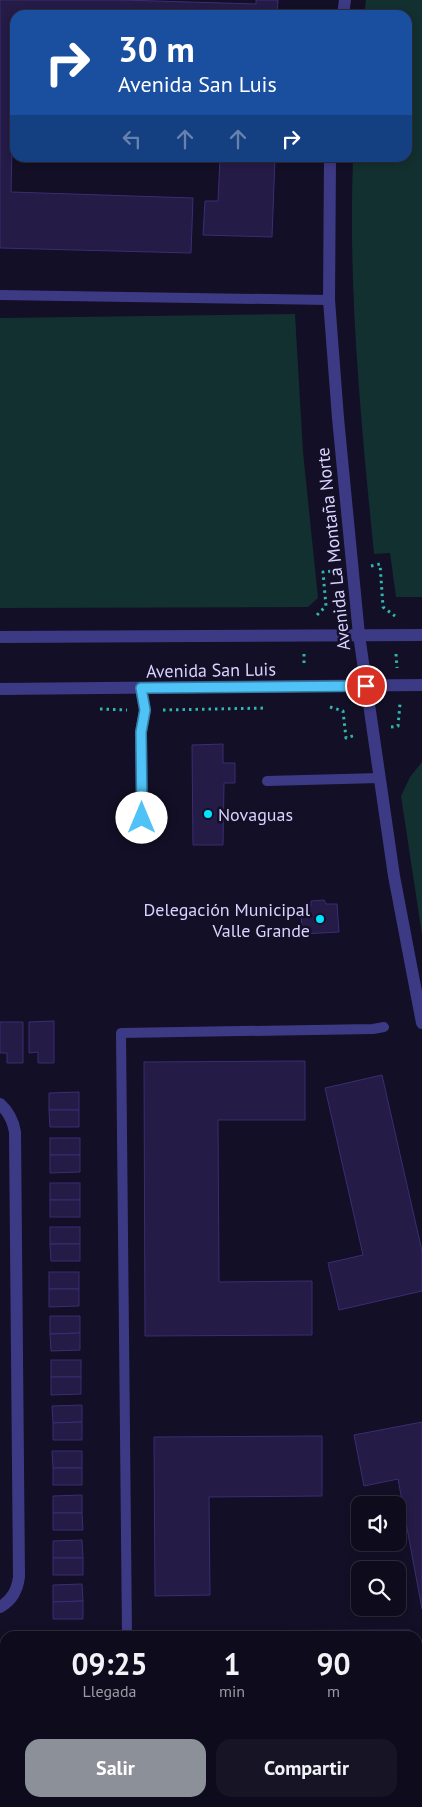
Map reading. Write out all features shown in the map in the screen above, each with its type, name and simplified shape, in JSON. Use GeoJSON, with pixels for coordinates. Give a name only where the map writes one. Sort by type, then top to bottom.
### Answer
{"type":"FeatureCollection","features":[{"type":"Feature","properties":{"kind":"street","name":"Avenida La Montaña Norte"},"geometry":{"type":"LineString","coordinates":[[330,162],[328,300],[359,635],[403,928],[422,1023]]}},
{"type":"Feature","properties":{"kind":"street","name":"Avenida San Luis"},"geometry":{"type":"LineString","coordinates":[[0,637],[422,635]]}},
{"type":"Feature","properties":{"kind":"street","name":"Avenida San Luis"},"geometry":{"type":"LineString","coordinates":[[0,689],[422,685]]}},
{"type":"Feature","properties":{"kind":"street"},"geometry":{"type":"LineString","coordinates":[[141,688],[145,710],[141,732],[142,818]]}},
{"type":"Feature","properties":{"kind":"street"},"geometry":{"type":"LineString","coordinates":[[0,1104],[9,1113],[15,1132],[18,1567],[18,1586],[14,1594],[0,1607]]}},
{"type":"Feature","properties":{"kind":"lane"},"geometry":{"type":"LineString","coordinates":[[0,295],[328,300]]}},
{"type":"Feature","properties":{"kind":"lane"},"geometry":{"type":"LineString","coordinates":[[267,781],[379,778]]}},
{"type":"Feature","properties":{"kind":"lane"},"geometry":{"type":"LineString","coordinates":[[127,1631],[121,1034],[373,1029],[384,1027]]}},
{"type":"Feature","properties":{"kind":"path"},"geometry":{"type":"LineString","coordinates":[[380,564],[383,607]]}},
{"type":"Feature","properties":{"kind":"path"},"geometry":{"type":"LineString","coordinates":[[305,686],[303,621],[319,615],[326,606],[323,572]]}},
{"type":"Feature","properties":{"kind":"path"},"geometry":{"type":"LineString","coordinates":[[398,726],[401,703]]}},
{"type":"Feature","properties":{"kind":"path"},"geometry":{"type":"LineString","coordinates":[[325,707],[334,707],[343,711],[346,738]]}},
{"type":"Feature","properties":{"kind":"path"},"geometry":{"type":"LineString","coordinates":[[98,709],[270,708]]}},
{"type":"Feature","properties":{"kind":"green space"},"geometry":{"type":"Polygon","coordinates":[[[366,0],[422,0],[422,597],[396,597],[390,553],[374,554],[360,406],[352,257],[353,162],[412,162],[412,10],[365,10],[366,0]]]}},
{"type":"Feature","properties":{"kind":"green space"},"geometry":{"type":"Polygon","coordinates":[[[295,314],[303,452],[318,598],[308,607],[0,608],[0,318],[295,314]]]}},
{"type":"Feature","properties":{"kind":"green space"},"geometry":{"type":"Polygon","coordinates":[[[422,762],[422,935],[401,796],[410,777],[422,762]]]}},
{"type":"Feature","properties":{"kind":"building"},"geometry":{"type":"Polygon","coordinates":[[[0,0],[123,0],[256,4],[256,0],[278,0],[277,10],[10,10],[11,192],[193,198],[191,253],[0,248],[0,0]]]}},
{"type":"Feature","properties":{"kind":"building"},"geometry":{"type":"Polygon","coordinates":[[[220,162],[275,162],[272,237],[203,235],[205,201],[218,201],[220,162]]]}},
{"type":"Feature","properties":{"kind":"building","name":"Novaguas"},"geometry":{"type":"Polygon","coordinates":[[[223,744],[223,763],[235,763],[235,783],[224,783],[223,845],[193,845],[192,745],[223,744]]]}},
{"type":"Feature","properties":{"kind":"building","name":"Delegación Municipal Valle Grande"},"geometry":{"type":"Polygon","coordinates":[[[324,900],[326,904],[337,904],[339,932],[302,934],[301,907],[311,906],[311,901],[324,900]]]}},
{"type":"Feature","properties":{"kind":"building"},"geometry":{"type":"Polygon","coordinates":[[[54,1021],[54,1063],[38,1063],[38,1052],[29,1053],[29,1022],[54,1021]]]}},
{"type":"Feature","properties":{"kind":"building"},"geometry":{"type":"Polygon","coordinates":[[[0,1022],[23,1022],[23,1063],[7,1063],[7,1053],[0,1053],[0,1022]]]}},
{"type":"Feature","properties":{"kind":"building"},"geometry":{"type":"Polygon","coordinates":[[[305,1061],[305,1120],[218,1120],[219,1282],[312,1281],[312,1335],[145,1336],[144,1062],[305,1061]]]}},
{"type":"Feature","properties":{"kind":"building"},"geometry":{"type":"Polygon","coordinates":[[[382,1075],[422,1251],[422,1291],[339,1310],[328,1263],[363,1255],[325,1088],[382,1075]]]}},
{"type":"Feature","properties":{"kind":"building"},"geometry":{"type":"Polygon","coordinates":[[[79,1092],[79,1110],[49,1110],[49,1093],[79,1092]]]}},
{"type":"Feature","properties":{"kind":"building"},"geometry":{"type":"Polygon","coordinates":[[[49,1110],[79,1110],[79,1127],[50,1127],[49,1110]]]}},
{"type":"Feature","properties":{"kind":"building"},"geometry":{"type":"Polygon","coordinates":[[[50,1138],[80,1138],[80,1155],[50,1155],[50,1138]]]}},
{"type":"Feature","properties":{"kind":"building"},"geometry":{"type":"Polygon","coordinates":[[[50,1155],[80,1155],[80,1172],[50,1173],[50,1155]]]}},
{"type":"Feature","properties":{"kind":"building"},"geometry":{"type":"Polygon","coordinates":[[[50,1183],[80,1183],[80,1200],[50,1200],[50,1183]]]}},
{"type":"Feature","properties":{"kind":"building"},"geometry":{"type":"Polygon","coordinates":[[[50,1200],[80,1200],[80,1217],[50,1217],[50,1200]]]}},
{"type":"Feature","properties":{"kind":"building"},"geometry":{"type":"Polygon","coordinates":[[[50,1227],[80,1227],[80,1244],[50,1244],[50,1227]]]}},
{"type":"Feature","properties":{"kind":"building"},"geometry":{"type":"Polygon","coordinates":[[[50,1244],[80,1244],[80,1261],[51,1261],[50,1244]]]}},
{"type":"Feature","properties":{"kind":"building"},"geometry":{"type":"Polygon","coordinates":[[[49,1272],[79,1272],[79,1289],[49,1289],[49,1272]]]}},
{"type":"Feature","properties":{"kind":"building"},"geometry":{"type":"Polygon","coordinates":[[[49,1289],[79,1289],[79,1306],[49,1307],[49,1289]]]}},
{"type":"Feature","properties":{"kind":"building"},"geometry":{"type":"Polygon","coordinates":[[[50,1316],[80,1316],[80,1333],[50,1334],[50,1316]]]}},
{"type":"Feature","properties":{"kind":"building"},"geometry":{"type":"Polygon","coordinates":[[[80,1333],[80,1350],[51,1351],[50,1334],[80,1333]]]}},
{"type":"Feature","properties":{"kind":"building"},"geometry":{"type":"Polygon","coordinates":[[[51,1360],[81,1360],[81,1377],[51,1377],[51,1360]]]}},
{"type":"Feature","properties":{"kind":"building"},"geometry":{"type":"Polygon","coordinates":[[[51,1377],[81,1377],[81,1394],[51,1395],[51,1377]]]}},
{"type":"Feature","properties":{"kind":"building"},"geometry":{"type":"Polygon","coordinates":[[[82,1405],[82,1422],[53,1423],[52,1406],[82,1405]]]}},
{"type":"Feature","properties":{"kind":"building"},"geometry":{"type":"Polygon","coordinates":[[[82,1422],[82,1440],[53,1440],[53,1423],[82,1422]]]}},
{"type":"Feature","properties":{"kind":"building"},"geometry":{"type":"Polygon","coordinates":[[[422,1422],[422,1609],[406,1522],[406,1496],[401,1496],[398,1479],[364,1486],[354,1435],[422,1422]]]}},
{"type":"Feature","properties":{"kind":"building"},"geometry":{"type":"Polygon","coordinates":[[[322,1436],[322,1496],[209,1497],[210,1595],[155,1596],[154,1437],[322,1436]]]}},
{"type":"Feature","properties":{"kind":"building"},"geometry":{"type":"Polygon","coordinates":[[[52,1451],[82,1451],[82,1468],[53,1468],[52,1451]]]}},
{"type":"Feature","properties":{"kind":"building"},"geometry":{"type":"Polygon","coordinates":[[[53,1468],[82,1468],[82,1485],[53,1485],[53,1468]]]}},
{"type":"Feature","properties":{"kind":"building"},"geometry":{"type":"Polygon","coordinates":[[[82,1495],[82,1513],[53,1513],[53,1496],[82,1495]]]}},
{"type":"Feature","properties":{"kind":"building"},"geometry":{"type":"Polygon","coordinates":[[[53,1513],[82,1513],[83,1530],[53,1530],[53,1513]]]}},
{"type":"Feature","properties":{"kind":"building"},"geometry":{"type":"Polygon","coordinates":[[[82,1540],[83,1558],[53,1558],[53,1541],[82,1540]]]}},
{"type":"Feature","properties":{"kind":"building"},"geometry":{"type":"Polygon","coordinates":[[[53,1558],[83,1558],[83,1575],[53,1575],[53,1558]]]}},
{"type":"Feature","properties":{"kind":"building"},"geometry":{"type":"Polygon","coordinates":[[[82,1584],[83,1601],[53,1602],[53,1585],[82,1584]]]}},
{"type":"Feature","properties":{"kind":"building"},"geometry":{"type":"Polygon","coordinates":[[[83,1601],[83,1619],[53,1619],[53,1602],[83,1601]]]}},
{"type":"Feature","properties":{"kind":"building"},"geometry":{"type":"Polygon","coordinates":[[[410,1630],[410,1631],[158,1631],[410,1630]]]}},
{"type":"Feature","properties":{"kind":"place","name":"Novaguas"},"geometry":{"type":"Point","coordinates":[208,814]}},
{"type":"Feature","properties":{"kind":"place","name":"Delegación Municipal Valle Grande"},"geometry":{"type":"Point","coordinates":[320,919]}},
{"type":"Feature","properties":{"kind":"route"},"geometry":{"type":"LineString","coordinates":[[142,818],[141,732],[145,710],[141,688],[366,686]]}}]}
